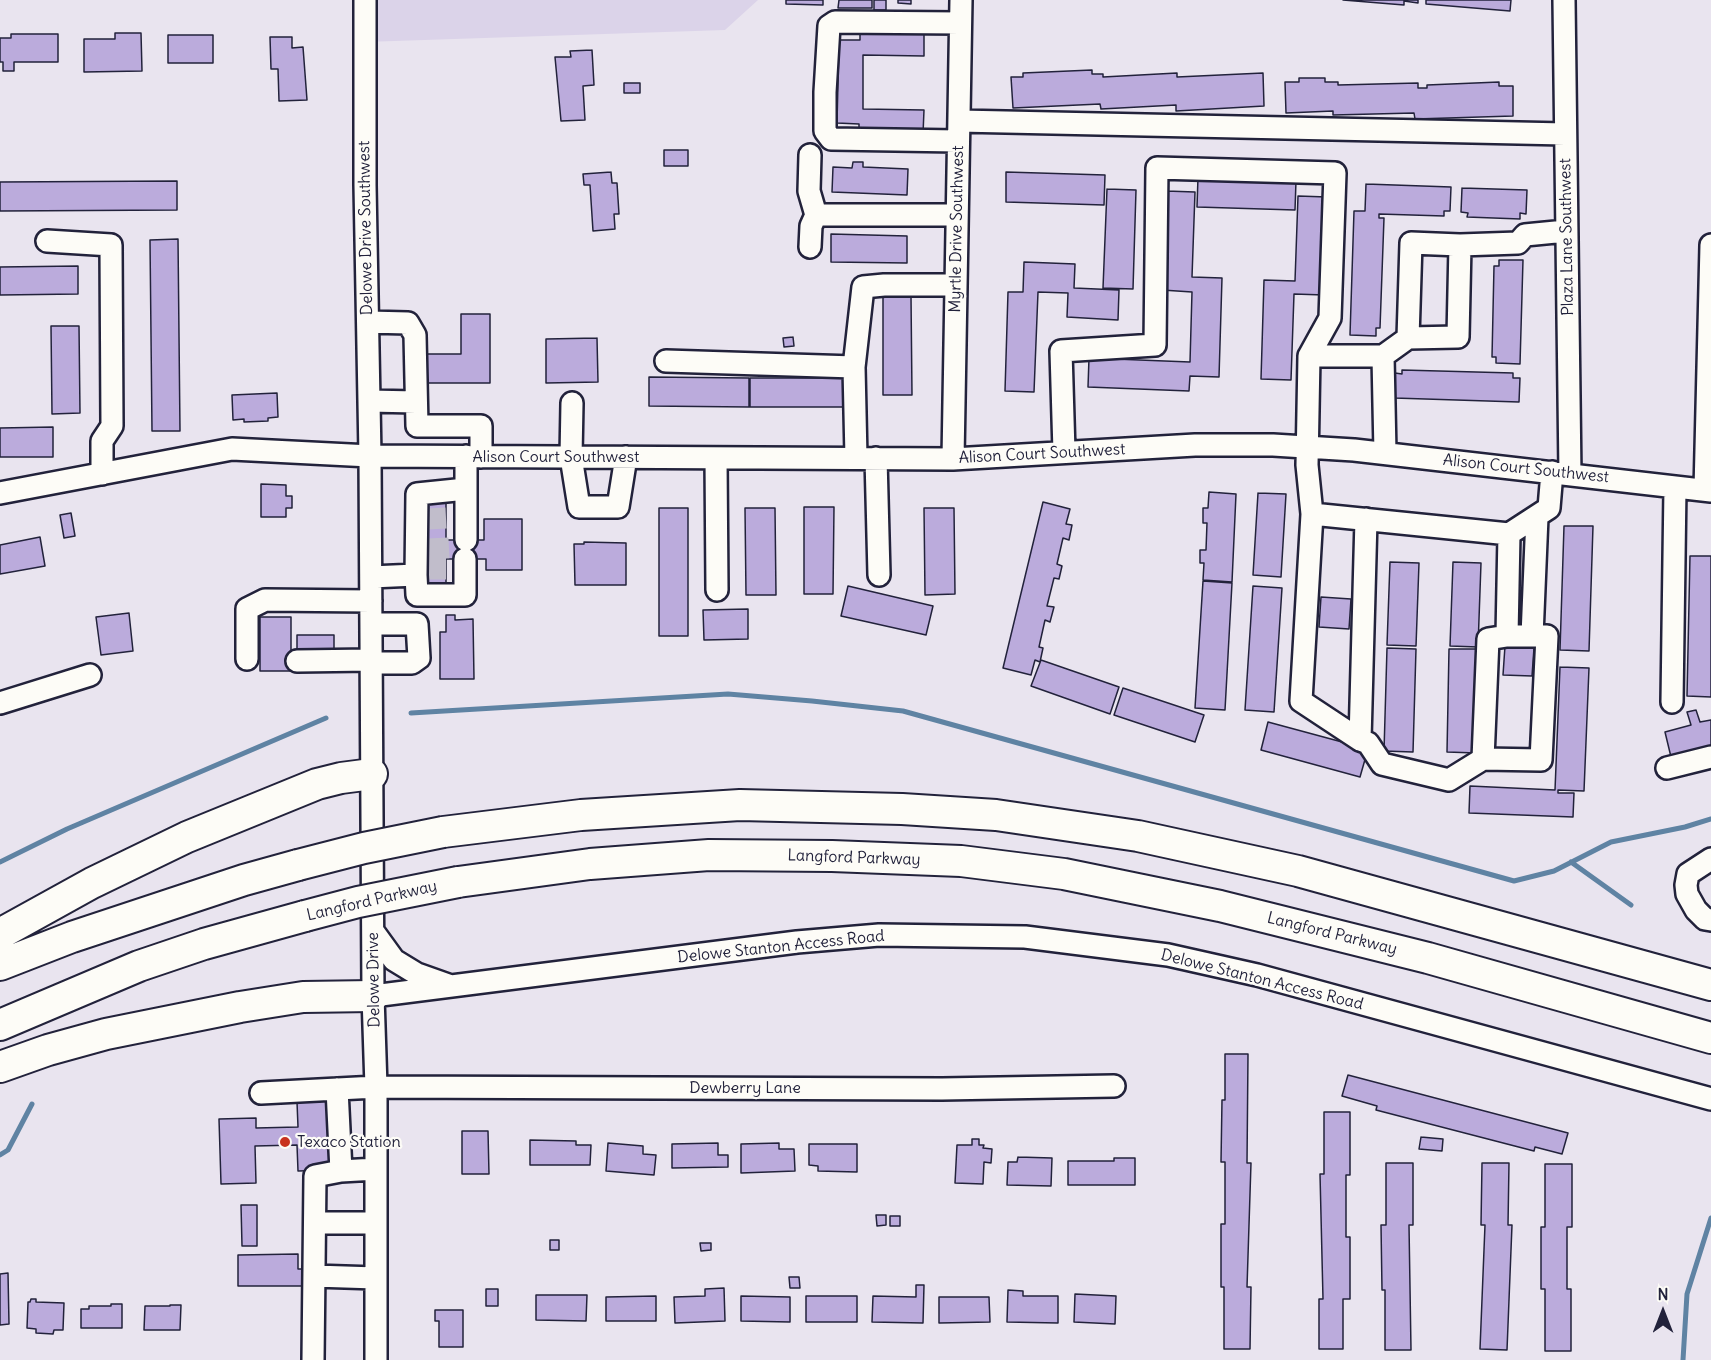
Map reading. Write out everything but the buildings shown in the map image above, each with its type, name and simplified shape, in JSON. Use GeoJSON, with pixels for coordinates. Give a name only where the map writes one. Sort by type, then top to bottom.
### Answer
{"type":"FeatureCollection","features":[{"type":"Feature","properties":{"kind":"highway"},"geometry":{"type":"LineString","coordinates":[[0,934],[92,883],[187,837],[317,784],[341,777],[372,774]]}},
{"type":"Feature","properties":{"kind":"highway"},"geometry":{"type":"LineString","coordinates":[[0,966],[72,937],[244,880],[364,848],[442,832],[581,815],[740,805],[902,809],[996,815],[1138,836],[1298,871],[1711,985]]}},
{"type":"Feature","properties":{"kind":"highway","name":"Langford Parkway"},"geometry":{"type":"LineString","coordinates":[[0,1025],[139,966],[204,944],[397,893],[458,882],[590,864],[709,855],[832,856],[961,861],[1064,874],[1220,906],[1428,958],[1711,1038]]}},
{"type":"Feature","properties":{"kind":"highway"},"geometry":{"type":"LineString","coordinates":[[0,1067],[48,1050],[106,1034],[219,1011],[303,997],[373,996]]}},
{"type":"Feature","properties":{"kind":"street","name":"Delowe Drive Southwest"},"geometry":{"type":"LineString","coordinates":[[365,0],[370,456]]}},
{"type":"Feature","properties":{"kind":"street","name":"Myrtle Drive Southwest"},"geometry":{"type":"LineString","coordinates":[[952,459],[961,0]]}},
{"type":"Feature","properties":{"kind":"street","name":"Plaza Lane Southwest"},"geometry":{"type":"LineString","coordinates":[[1537,517],[1549,508],[1561,473],[1566,231],[1564,0]]}},
{"type":"Feature","properties":{"kind":"street"},"geometry":{"type":"LineString","coordinates":[[960,23],[835,22],[829,26],[825,130],[831,139],[958,131],[1565,134]]}},
{"type":"Feature","properties":{"kind":"street"},"geometry":{"type":"LineString","coordinates":[[810,155],[809,191],[816,214],[811,226],[810,247]]}},
{"type":"Feature","properties":{"kind":"street"},"geometry":{"type":"LineString","coordinates":[[1064,453],[1061,351],[1155,345],[1157,168],[1335,172],[1330,318],[1309,356],[1307,465],[1312,514],[1301,701],[1368,743],[1382,764],[1449,780],[1483,759],[1541,760],[1537,517]]}},
{"type":"Feature","properties":{"kind":"street"},"geometry":{"type":"LineString","coordinates":[[816,214],[957,215]]}},
{"type":"Feature","properties":{"kind":"street"},"geometry":{"type":"LineString","coordinates":[[1408,338],[1411,243],[1460,245],[1518,243],[1525,235],[1566,231]]}},
{"type":"Feature","properties":{"kind":"street"},"geometry":{"type":"LineString","coordinates":[[47,241],[111,245],[112,426],[102,441],[102,474]]}},
{"type":"Feature","properties":{"kind":"street"},"geometry":{"type":"LineString","coordinates":[[1309,356],[1383,356],[1408,338],[1458,338],[1460,245]]}},
{"type":"Feature","properties":{"kind":"street"},"geometry":{"type":"LineString","coordinates":[[1708,490],[1711,245]]}},
{"type":"Feature","properties":{"kind":"street"},"geometry":{"type":"LineString","coordinates":[[879,575],[854,367],[863,287],[956,285]]}},
{"type":"Feature","properties":{"kind":"street"},"geometry":{"type":"LineString","coordinates":[[368,322],[408,323],[415,335],[417,426],[481,426],[466,489],[439,518],[439,561]]}},
{"type":"Feature","properties":{"kind":"street"},"geometry":{"type":"LineString","coordinates":[[1383,356],[1385,453]]}},
{"type":"Feature","properties":{"kind":"street"},"geometry":{"type":"LineString","coordinates":[[666,361],[854,367]]}},
{"type":"Feature","properties":{"kind":"street"},"geometry":{"type":"LineString","coordinates":[[369,401],[416,402]]}},
{"type":"Feature","properties":{"kind":"street"},"geometry":{"type":"LineString","coordinates":[[572,403],[571,457],[579,507],[618,507],[626,457]]}},
{"type":"Feature","properties":{"kind":"street","name":"Alison Court Southwest"},"geometry":{"type":"LineString","coordinates":[[0,493],[232,449],[370,456],[952,459],[1195,445],[1272,445],[1385,453],[1708,490]]}},
{"type":"Feature","properties":{"kind":"street","name":"Delowe Drive"},"geometry":{"type":"LineString","coordinates":[[370,456],[373,996],[376,1087],[376,1360]]}},
{"type":"Feature","properties":{"kind":"street"},"geometry":{"type":"LineString","coordinates":[[716,458],[717,590]]}},
{"type":"Feature","properties":{"kind":"street"},"geometry":{"type":"LineString","coordinates":[[1672,702],[1675,487]]}},
{"type":"Feature","properties":{"kind":"street"},"geometry":{"type":"LineString","coordinates":[[439,561],[439,518],[417,494],[466,489]]}},
{"type":"Feature","properties":{"kind":"street"},"geometry":{"type":"LineString","coordinates":[[1312,514],[1509,534],[1537,517]]}},
{"type":"Feature","properties":{"kind":"street"},"geometry":{"type":"LineString","coordinates":[[1360,740],[1366,519]]}},
{"type":"Feature","properties":{"kind":"street"},"geometry":{"type":"LineString","coordinates":[[1507,636],[1509,534]]}},
{"type":"Feature","properties":{"kind":"street"},"geometry":{"type":"LineString","coordinates":[[371,577],[439,561]]}},
{"type":"Feature","properties":{"kind":"street"},"geometry":{"type":"LineString","coordinates":[[247,659],[247,609],[265,600],[371,601]]}},
{"type":"Feature","properties":{"kind":"street"},"geometry":{"type":"LineString","coordinates":[[297,661],[412,663],[419,658],[417,624],[371,624]]}},
{"type":"Feature","properties":{"kind":"street"},"geometry":{"type":"LineString","coordinates":[[1483,759],[1488,639],[1507,636],[1539,636]]}},
{"type":"Feature","properties":{"kind":"street"},"geometry":{"type":"LineString","coordinates":[[0,704],[90,675]]}},
{"type":"Feature","properties":{"kind":"street"},"geometry":{"type":"LineString","coordinates":[[1667,768],[1711,757]]}},
{"type":"Feature","properties":{"kind":"street"},"geometry":{"type":"LineString","coordinates":[[1711,859],[1688,874],[1686,885],[1687,894],[1695,910],[1705,919],[1711,920]]}},
{"type":"Feature","properties":{"kind":"street"},"geometry":{"type":"LineString","coordinates":[[373,931],[394,960],[417,974],[451,986]]}},
{"type":"Feature","properties":{"kind":"street","name":"Delowe Stanton Access Road"},"geometry":{"type":"LineString","coordinates":[[373,996],[797,942],[879,935],[1024,937],[1168,955],[1257,975],[1711,1099]]}},
{"type":"Feature","properties":{"kind":"street","name":"Dewberry Lane"},"geometry":{"type":"LineString","coordinates":[[261,1093],[376,1087],[942,1089],[1114,1086]]}},
{"type":"Feature","properties":{"kind":"street"},"geometry":{"type":"LineString","coordinates":[[337,1089],[341,1171]]}},
{"type":"Feature","properties":{"kind":"street"},"geometry":{"type":"LineString","coordinates":[[313,1360],[315,1176],[341,1171],[376,1169]]}},
{"type":"Feature","properties":{"kind":"street"},"geometry":{"type":"LineString","coordinates":[[315,1223],[376,1223]]}},
{"type":"Feature","properties":{"kind":"street"},"geometry":{"type":"LineString","coordinates":[[314,1276],[376,1278]]}},
{"type":"Feature","properties":{"kind":"shaded area"},"geometry":{"type":"Polygon","coordinates":[[[366,0],[758,0],[725,30],[364,42],[366,0]]]}},
{"type":"Feature","properties":{"kind":"waterway"},"geometry":{"type":"LineString","coordinates":[[411,713],[728,694],[903,711],[1514,881],[1554,871],[1611,842],[1685,827],[1711,819]]}},
{"type":"Feature","properties":{"kind":"waterway"},"geometry":{"type":"LineString","coordinates":[[0,862],[67,829],[326,718]]}},
{"type":"Feature","properties":{"kind":"waterway"},"geometry":{"type":"LineString","coordinates":[[1571,862],[1631,905]]}},
{"type":"Feature","properties":{"kind":"waterway"},"geometry":{"type":"LineString","coordinates":[[0,1155],[8,1150],[32,1104]]}},
{"type":"Feature","properties":{"kind":"waterway"},"geometry":{"type":"LineString","coordinates":[[1683,1360],[1687,1294],[1711,1218]]}},
{"type":"Feature","properties":{"kind":"tunnel"},"geometry":{"type":"LineString","coordinates":[[428,519],[446,518]]}},
{"type":"Feature","properties":{"kind":"tunnel"},"geometry":{"type":"LineString","coordinates":[[428,549],[465,547]]}},
{"type":"Feature","properties":{"kind":"tunnel"},"geometry":{"type":"LineString","coordinates":[[428,569],[446,569]]}},
{"type":"Feature","properties":{"kind":"place","name":"Texaco Station"},"geometry":{"type":"Point","coordinates":[285,1142]}}]}
